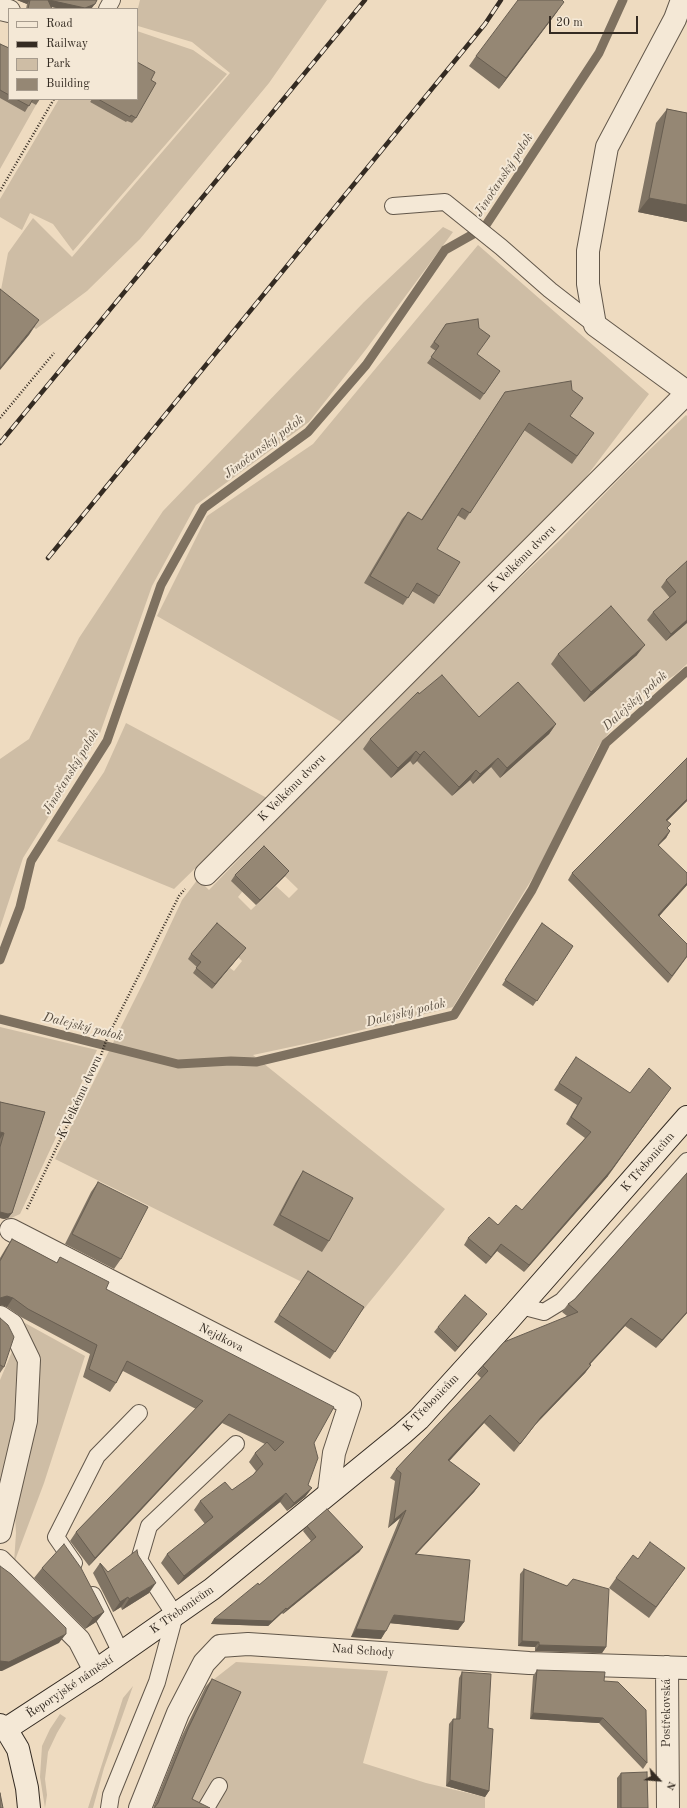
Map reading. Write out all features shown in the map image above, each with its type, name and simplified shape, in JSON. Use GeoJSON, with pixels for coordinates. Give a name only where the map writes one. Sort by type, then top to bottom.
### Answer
{"type":"FeatureCollection","features":[{"type":"Feature","properties":{"kind":"street"},"geometry":{"type":"LineString","coordinates":[[682,0],[675,19],[606,147],[588,251],[588,284],[595,325],[687,392]]}},
{"type":"Feature","properties":{"kind":"street","name":"K Velkému dvoru"},"geometry":{"type":"LineString","coordinates":[[206,874],[687,392]]}},
{"type":"Feature","properties":{"kind":"street","name":"K Třebonicům"},"geometry":{"type":"LineString","coordinates":[[127,1648],[212,1589],[419,1418],[522,1306],[687,1117]]}},
{"type":"Feature","properties":{"kind":"street","name":"Nejdkova"},"geometry":{"type":"LineString","coordinates":[[11,1230],[350,1404],[334,1454],[329,1492]]}},
{"type":"Feature","properties":{"kind":"street"},"geometry":{"type":"LineString","coordinates":[[0,1317],[12,1325],[30,1360],[26,1421],[0,1532]]}},
{"type":"Feature","properties":{"kind":"street"},"geometry":{"type":"LineString","coordinates":[[0,1562],[79,1640],[95,1671]]}},
{"type":"Feature","properties":{"kind":"street","name":"Nad Schody"},"geometry":{"type":"LineString","coordinates":[[140,1808],[178,1713],[204,1663],[220,1646],[248,1644],[529,1663],[677,1667]]}},
{"type":"Feature","properties":{"kind":"street","name":"Řeporyjské náměstí"},"geometry":{"type":"LineString","coordinates":[[29,1808],[27,1788],[18,1749],[3,1727],[95,1671],[127,1648]]}},
{"type":"Feature","properties":{"kind":"street","name":"Postřekovská"},"geometry":{"type":"LineString","coordinates":[[668,1808],[677,1667]]}},
{"type":"Feature","properties":{"kind":"lane"},"geometry":{"type":"LineString","coordinates":[[393,206],[445,202],[501,247],[550,290],[595,325]]}},
{"type":"Feature","properties":{"kind":"lane"},"geometry":{"type":"LineString","coordinates":[[522,1306],[544,1312],[562,1300],[687,1161]]}},
{"type":"Feature","properties":{"kind":"lane"},"geometry":{"type":"LineString","coordinates":[[127,1648],[108,1624],[83,1576],[56,1537],[97,1456],[139,1413]]}},
{"type":"Feature","properties":{"kind":"lane"},"geometry":{"type":"LineString","coordinates":[[110,1808],[111,1795],[157,1682],[175,1616],[139,1560],[149,1526],[236,1444]]}},
{"type":"Feature","properties":{"kind":"lane"},"geometry":{"type":"LineString","coordinates":[[206,1808],[219,1786]]}},
{"type":"Feature","properties":{"kind":"path"},"geometry":{"type":"LineString","coordinates":[[0,191],[53,100]]}},
{"type":"Feature","properties":{"kind":"path"},"geometry":{"type":"LineString","coordinates":[[0,418],[54,353]]}},
{"type":"Feature","properties":{"kind":"path","name":"K Velkému dvoru"},"geometry":{"type":"LineString","coordinates":[[11,1230],[21,1221],[101,1054],[107,1038],[179,896],[198,873],[206,874]]}},
{"type":"Feature","properties":{"kind":"green space"},"geometry":{"type":"Polygon","coordinates":[[[140,0],[327,0],[269,83],[140,239],[87,291],[36,329],[15,314],[0,295],[8,253],[33,218],[72,257],[230,73],[192,42],[138,26],[138,8],[140,0]]]}},
{"type":"Feature","properties":{"kind":"green space"},"geometry":{"type":"Polygon","coordinates":[[[138,31],[193,50],[227,74],[73,251],[53,224],[30,213],[22,230],[0,217],[0,199],[58,100],[91,100],[90,102],[132,123],[152,88],[138,70],[138,31]]]}},
{"type":"Feature","properties":{"kind":"green space"},"geometry":{"type":"Polygon","coordinates":[[[0,83],[7,101],[31,101],[36,105],[0,169],[0,83]]]}},
{"type":"Feature","properties":{"kind":"green space"},"geometry":{"type":"Polygon","coordinates":[[[443,227],[453,232],[367,348],[309,422],[196,505],[152,586],[99,736],[23,858],[0,928],[0,759],[29,739],[79,638],[163,511],[364,302],[443,227]]]}},
{"type":"Feature","properties":{"kind":"green space"},"geometry":{"type":"Polygon","coordinates":[[[478,245],[649,394],[580,485],[345,724],[157,616],[207,516],[313,444],[478,245]],[[519,426],[572,464],[588,441],[519,426]]]}},
{"type":"Feature","properties":{"kind":"green space"},"geometry":{"type":"Polygon","coordinates":[[[686,415],[687,416],[687,568],[671,599],[666,641],[687,623],[687,664],[675,675],[635,699],[598,747],[545,858],[453,1007],[314,1042],[253,1055],[445,1209],[359,1315],[334,1298],[55,1159],[146,977],[182,900],[198,879],[209,890],[402,690],[560,540],[623,475],[686,415]],[[442,737],[410,761],[413,765],[425,753],[452,796],[470,780],[442,737]],[[260,852],[242,892],[238,897],[251,910],[276,886],[289,898],[298,889],[260,852]],[[238,957],[197,967],[212,989],[230,968],[234,971],[242,961],[238,957]]]}},
{"type":"Feature","properties":{"kind":"green space"},"geometry":{"type":"Polygon","coordinates":[[[126,723],[267,798],[174,889],[57,841],[104,772],[126,723]]]}},
{"type":"Feature","properties":{"kind":"green space"},"geometry":{"type":"Polygon","coordinates":[[[0,1027],[97,1050],[20,1214],[7,1220],[41,1117],[0,1108],[0,1027]]]}},
{"type":"Feature","properties":{"kind":"green space"},"geometry":{"type":"Polygon","coordinates":[[[14,1317],[85,1356],[44,1483],[14,1563],[16,1533],[14,1500],[31,1425],[14,1317]]]}},
{"type":"Feature","properties":{"kind":"green space"},"geometry":{"type":"Polygon","coordinates":[[[14,1347],[19,1358],[19,1425],[0,1480],[0,1380],[14,1347]]]}},
{"type":"Feature","properties":{"kind":"green space"},"geometry":{"type":"Polygon","coordinates":[[[236,1662],[388,1671],[363,1763],[426,1783],[485,1797],[485,1808],[185,1808],[216,1693],[204,1687],[236,1662]]]}},
{"type":"Feature","properties":{"kind":"green space"},"geometry":{"type":"Polygon","coordinates":[[[133,1686],[104,1768],[93,1808],[88,1808],[123,1698],[133,1686]]]}},
{"type":"Feature","properties":{"kind":"green space"},"geometry":{"type":"Polygon","coordinates":[[[60,1714],[66,1718],[48,1752],[45,1779],[47,1795],[45,1808],[40,1777],[42,1746],[50,1729],[60,1714]]]}},
{"type":"Feature","properties":{"kind":"building"},"geometry":{"type":"Polygon","coordinates":[[[30,0],[48,0],[52,8],[28,8],[30,0]]]}},
{"type":"Feature","properties":{"kind":"building"},"geometry":{"type":"Polygon","coordinates":[[[49,0],[97,0],[95,4],[85,8],[49,0]]]}},
{"type":"Feature","properties":{"kind":"building"},"geometry":{"type":"Polygon","coordinates":[[[518,0],[562,0],[564,2],[506,78],[476,56],[518,0]]]}},
{"type":"Feature","properties":{"kind":"building"},"geometry":{"type":"Polygon","coordinates":[[[0,44],[8,48],[8,94],[0,90],[0,44]]]}},
{"type":"Feature","properties":{"kind":"building"},"geometry":{"type":"Polygon","coordinates":[[[138,63],[155,72],[151,80],[156,83],[136,118],[131,115],[130,117],[100,100],[138,100],[138,63]]]}},
{"type":"Feature","properties":{"kind":"building"},"geometry":{"type":"Polygon","coordinates":[[[18,100],[32,100],[29,106],[18,100]]]}},
{"type":"Feature","properties":{"kind":"building"},"geometry":{"type":"Polygon","coordinates":[[[667,109],[687,113],[687,205],[649,198],[667,109]]]}},
{"type":"Feature","properties":{"kind":"building"},"geometry":{"type":"Polygon","coordinates":[[[0,289],[39,320],[0,368],[0,289]]]}},
{"type":"Feature","properties":{"kind":"building"},"geometry":{"type":"Polygon","coordinates":[[[478,319],[479,328],[490,336],[477,354],[500,371],[484,394],[431,357],[439,346],[434,342],[446,324],[478,319]]]}},
{"type":"Feature","properties":{"kind":"building"},"geometry":{"type":"Polygon","coordinates":[[[571,381],[572,390],[583,398],[570,416],[594,433],[577,456],[529,423],[470,513],[462,508],[437,549],[460,562],[439,596],[417,583],[408,598],[370,576],[408,512],[422,520],[505,392],[571,381]]]}},
{"type":"Feature","properties":{"kind":"building"},"geometry":{"type":"Polygon","coordinates":[[[687,561],[687,620],[671,634],[653,612],[676,592],[666,580],[687,561]]]}},
{"type":"Feature","properties":{"kind":"building"},"geometry":{"type":"Polygon","coordinates":[[[611,606],[645,645],[591,692],[558,654],[611,606]]]}},
{"type":"Feature","properties":{"kind":"building"},"geometry":{"type":"Polygon","coordinates":[[[442,675],[479,717],[518,682],[556,724],[507,768],[498,758],[480,774],[476,770],[459,787],[424,751],[420,755],[416,751],[398,768],[370,739],[418,692],[419,694],[442,675]]]}},
{"type":"Feature","properties":{"kind":"building"},"geometry":{"type":"Polygon","coordinates":[[[687,758],[687,799],[666,820],[671,824],[667,828],[670,831],[658,845],[687,873],[687,883],[658,915],[687,944],[687,956],[672,976],[572,873],[687,758]]]}},
{"type":"Feature","properties":{"kind":"building"},"geometry":{"type":"Polygon","coordinates":[[[264,846],[289,871],[260,900],[235,875],[264,846]]]}},
{"type":"Feature","properties":{"kind":"building"},"geometry":{"type":"Polygon","coordinates":[[[217,923],[246,948],[215,984],[196,968],[201,962],[191,954],[217,923]]]}},
{"type":"Feature","properties":{"kind":"building"},"geometry":{"type":"Polygon","coordinates":[[[542,923],[573,946],[537,1001],[505,980],[542,923]]]}},
{"type":"Feature","properties":{"kind":"building"},"geometry":{"type":"Polygon","coordinates":[[[576,1057],[630,1093],[649,1068],[671,1088],[612,1169],[529,1265],[501,1244],[491,1257],[468,1238],[489,1217],[498,1225],[516,1205],[522,1210],[591,1132],[571,1117],[582,1098],[559,1083],[576,1057]]]}},
{"type":"Feature","properties":{"kind":"building"},"geometry":{"type":"Polygon","coordinates":[[[0,1102],[45,1112],[12,1213],[8,1214],[0,1212],[0,1147],[4,1133],[0,1132],[0,1102]]]}},
{"type":"Feature","properties":{"kind":"building"},"geometry":{"type":"Polygon","coordinates":[[[303,1171],[353,1198],[329,1241],[280,1215],[303,1171]]]}},
{"type":"Feature","properties":{"kind":"building"},"geometry":{"type":"Polygon","coordinates":[[[687,1173],[687,1312],[662,1340],[631,1318],[589,1364],[591,1365],[541,1417],[520,1444],[490,1415],[448,1460],[480,1484],[415,1554],[470,1560],[464,1622],[394,1615],[386,1631],[356,1629],[406,1510],[394,1520],[401,1473],[396,1469],[488,1371],[483,1366],[504,1342],[578,1312],[568,1304],[575,1299],[687,1173]]]}},
{"type":"Feature","properties":{"kind":"building"},"geometry":{"type":"Polygon","coordinates":[[[98,1182],[148,1207],[121,1259],[72,1234],[98,1182]]]}},
{"type":"Feature","properties":{"kind":"building"},"geometry":{"type":"Polygon","coordinates":[[[12,1239],[57,1263],[60,1257],[109,1282],[106,1289],[334,1407],[314,1443],[318,1458],[308,1485],[312,1488],[294,1503],[286,1493],[184,1576],[167,1554],[213,1517],[200,1501],[225,1482],[232,1490],[253,1475],[263,1464],[255,1453],[267,1442],[275,1451],[284,1442],[229,1414],[95,1558],[76,1532],[203,1401],[127,1361],[116,1383],[89,1369],[97,1345],[28,1309],[13,1298],[7,1296],[0,1298],[0,1261],[12,1239]]]}},
{"type":"Feature","properties":{"kind":"building"},"geometry":{"type":"Polygon","coordinates":[[[308,1271],[364,1307],[335,1352],[279,1315],[308,1271]]]}},
{"type":"Feature","properties":{"kind":"building"},"geometry":{"type":"Polygon","coordinates":[[[465,1295],[487,1314],[458,1347],[438,1327],[465,1295]]]}},
{"type":"Feature","properties":{"kind":"building"},"geometry":{"type":"Polygon","coordinates":[[[0,1318],[8,1325],[14,1337],[4,1367],[0,1365],[0,1318]]]}},
{"type":"Feature","properties":{"kind":"building"},"geometry":{"type":"Polygon","coordinates":[[[327,1509],[363,1547],[287,1609],[286,1608],[272,1621],[214,1619],[258,1583],[259,1585],[316,1537],[307,1526],[327,1509]]]}},
{"type":"Feature","properties":{"kind":"building"},"geometry":{"type":"Polygon","coordinates":[[[650,1542],[685,1568],[656,1607],[616,1578],[633,1555],[638,1559],[650,1542]]]}},
{"type":"Feature","properties":{"kind":"building"},"geometry":{"type":"Polygon","coordinates":[[[64,1544],[81,1568],[104,1612],[93,1618],[42,1568],[64,1544]]]}},
{"type":"Feature","properties":{"kind":"building"},"geometry":{"type":"Polygon","coordinates":[[[137,1550],[138,1555],[156,1583],[129,1599],[128,1597],[120,1602],[100,1563],[108,1572],[137,1550]]]}},
{"type":"Feature","properties":{"kind":"building"},"geometry":{"type":"Polygon","coordinates":[[[0,1566],[11,1574],[66,1628],[66,1634],[9,1662],[0,1661],[0,1566]]]}},
{"type":"Feature","properties":{"kind":"building"},"geometry":{"type":"Polygon","coordinates":[[[524,1569],[567,1586],[573,1579],[609,1589],[606,1647],[539,1645],[539,1642],[522,1641],[524,1569]]]}},
{"type":"Feature","properties":{"kind":"building"},"geometry":{"type":"Polygon","coordinates":[[[537,1670],[605,1672],[604,1681],[618,1682],[646,1710],[647,1763],[603,1718],[533,1713],[537,1670]]]}},
{"type":"Feature","properties":{"kind":"building"},"geometry":{"type":"Polygon","coordinates":[[[462,1672],[491,1674],[488,1728],[493,1729],[489,1791],[450,1780],[453,1719],[460,1719],[462,1672]]]}},
{"type":"Feature","properties":{"kind":"building"},"geometry":{"type":"Polygon","coordinates":[[[212,1679],[241,1692],[192,1799],[210,1808],[154,1808],[158,1803],[188,1729],[212,1679]]]}},
{"type":"Feature","properties":{"kind":"building"},"geometry":{"type":"Polygon","coordinates":[[[647,1772],[648,1808],[621,1808],[621,1773],[647,1772]]]}},
{"type":"Feature","properties":{"kind":"building"},"geometry":{"type":"Polygon","coordinates":[[[0,1793],[3,1808],[0,1808],[0,1793]]]}},
{"type":"Feature","properties":{"kind":"waterway","name":"Jinočanský potok"},"geometry":{"type":"LineString","coordinates":[[0,960],[20,907],[31,861],[107,741],[161,585],[204,508],[308,432],[366,365],[445,250],[484,228],[599,53],[623,0]]}},
{"type":"Feature","properties":{"kind":"waterway","name":"Dalejský potok"},"geometry":{"type":"LineString","coordinates":[[0,1019],[178,1064],[231,1061],[256,1062],[454,1015],[532,890],[606,743],[687,671]]}},
{"type":"Feature","properties":{"kind":"railway"},"geometry":{"type":"LineString","coordinates":[[0,443],[365,0]]}},
{"type":"Feature","properties":{"kind":"railway"},"geometry":{"type":"LineString","coordinates":[[48,558],[485,24],[501,0]]}}]}
